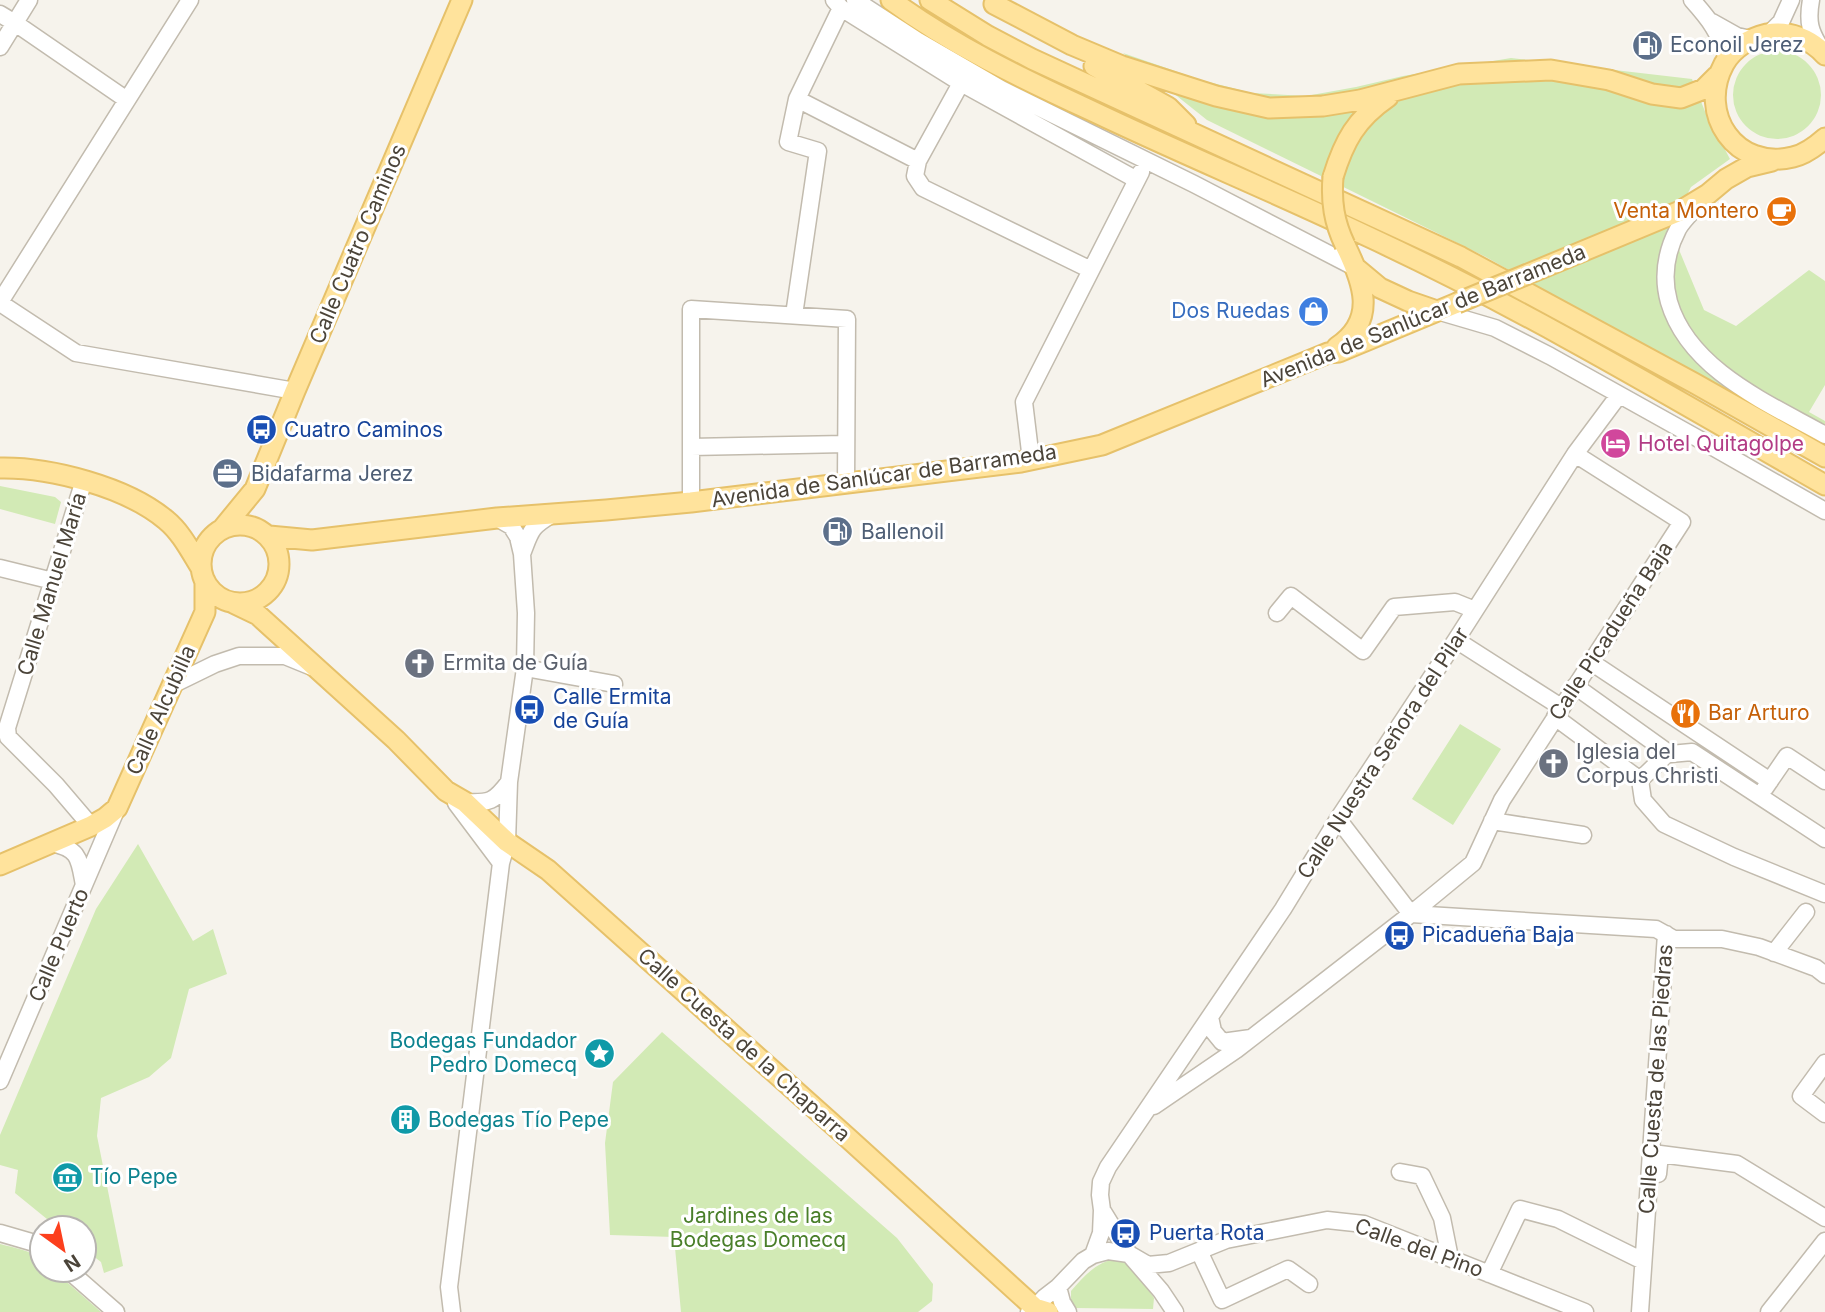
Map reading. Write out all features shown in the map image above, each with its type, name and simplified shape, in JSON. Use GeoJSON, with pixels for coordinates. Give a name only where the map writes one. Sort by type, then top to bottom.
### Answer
{"type":"FeatureCollection","features":[{"type":"Feature","properties":{"kind":"main road","name":"Calle Cuatro Caminos"},"geometry":{"type":"LineString","coordinates":[[263,532],[255,513],[256,489],[295,391],[462,0]]}},
{"type":"Feature","properties":{"kind":"main road"},"geometry":{"type":"LineString","coordinates":[[891,0],[934,30],[1025,80],[1372,238],[1451,277],[1563,336],[1825,485]]}},
{"type":"Feature","properties":{"kind":"main road"},"geometry":{"type":"LineString","coordinates":[[930,0],[988,36],[1032,59],[1461,257],[1825,457]]}},
{"type":"Feature","properties":{"kind":"main road"},"geometry":{"type":"LineString","coordinates":[[991,2],[1029,30],[1168,107],[1195,133]]}},
{"type":"Feature","properties":{"kind":"main road"},"geometry":{"type":"LineString","coordinates":[[991,2],[1072,45],[1122,66],[1216,96],[1269,108],[1323,106],[1360,100],[1459,74],[1551,70],[1609,80],[1651,94],[1681,98],[1692,96],[1704,89],[1738,47],[1760,36],[1783,33],[1798,37],[1824,54]]}},
{"type":"Feature","properties":{"kind":"main road"},"geometry":{"type":"LineString","coordinates":[[1722,67],[1714,93],[1715,110],[1721,126],[1731,140],[1744,150],[1776,160]]}},
{"type":"Feature","properties":{"kind":"main road"},"geometry":{"type":"LineString","coordinates":[[1328,353],[1348,340],[1357,329],[1364,308],[1356,268],[1336,227],[1333,177],[1340,153],[1353,130],[1372,108],[1401,89]]}},
{"type":"Feature","properties":{"kind":"main road","name":"Avenida de Sanlúcar de Barrameda"},"geometry":{"type":"LineString","coordinates":[[263,532],[312,540],[497,518],[691,502],[1031,460],[1102,445],[1328,353],[1339,352],[1680,211],[1747,167],[1795,157],[1821,144]]}},
{"type":"Feature","properties":{"kind":"main road"},"geometry":{"type":"LineString","coordinates":[[1356,268],[1380,288],[1437,311]]}},
{"type":"Feature","properties":{"kind":"main road"},"geometry":{"type":"LineString","coordinates":[[5,463],[83,480],[125,496],[154,511],[169,522],[212,592],[228,601],[247,603],[260,598],[271,589],[278,576],[280,563],[277,549],[263,532],[244,524],[230,526],[218,532],[204,548],[203,575]]}},
{"type":"Feature","properties":{"kind":"main road","name":"Calle Cuatro Caminos"},"geometry":{"type":"LineString","coordinates":[[218,532],[256,489]]}},
{"type":"Feature","properties":{"kind":"main road"},"geometry":{"type":"LineString","coordinates":[[169,522],[218,532]]}},
{"type":"Feature","properties":{"kind":"main road","name":"Calle Alcubilla"},"geometry":{"type":"LineString","coordinates":[[117,808],[205,612],[203,575]]}},
{"type":"Feature","properties":{"kind":"main road"},"geometry":{"type":"LineString","coordinates":[[205,612],[228,601]]}},
{"type":"Feature","properties":{"kind":"main road","name":"Calle Cuesta de la Chaparra"},"geometry":{"type":"LineString","coordinates":[[228,601],[258,615],[396,740],[446,791],[465,802],[507,842],[548,870],[1037,1311]]}},
{"type":"Feature","properties":{"kind":"main road"},"geometry":{"type":"LineString","coordinates":[[0,865],[91,826],[117,808]]}},
{"type":"Feature","properties":{"kind":"street"},"geometry":{"type":"LineString","coordinates":[[0,47],[29,0]]}},
{"type":"Feature","properties":{"kind":"street"},"geometry":{"type":"LineString","coordinates":[[190,0],[0,303],[76,353],[295,391]]}},
{"type":"Feature","properties":{"kind":"street"},"geometry":{"type":"LineString","coordinates":[[1692,0],[1711,21],[1723,45],[1722,67]]}},
{"type":"Feature","properties":{"kind":"street"},"geometry":{"type":"LineString","coordinates":[[1711,21],[1737,36],[1760,36],[1781,22],[1791,0]]}},
{"type":"Feature","properties":{"kind":"street"},"geometry":{"type":"LineString","coordinates":[[1811,0],[1809,24],[1812,36],[1824,54]]}},
{"type":"Feature","properties":{"kind":"street"},"geometry":{"type":"LineString","coordinates":[[843,3],[961,83],[1137,180]]}},
{"type":"Feature","properties":{"kind":"street"},"geometry":{"type":"LineString","coordinates":[[794,315],[818,151],[788,142],[797,99],[843,3]]}},
{"type":"Feature","properties":{"kind":"street"},"geometry":{"type":"LineString","coordinates":[[843,3],[918,41],[1001,89],[1356,268]]}},
{"type":"Feature","properties":{"kind":"street"},"geometry":{"type":"LineString","coordinates":[[0,14],[127,100]]}},
{"type":"Feature","properties":{"kind":"street"},"geometry":{"type":"LineString","coordinates":[[961,83],[918,162],[915,176],[923,188],[1091,270]]}},
{"type":"Feature","properties":{"kind":"street"},"geometry":{"type":"LineString","coordinates":[[797,99],[918,162]]}},
{"type":"Feature","properties":{"kind":"street"},"geometry":{"type":"LineString","coordinates":[[1031,460],[1024,402],[1146,161]]}},
{"type":"Feature","properties":{"kind":"street"},"geometry":{"type":"LineString","coordinates":[[1707,194],[1679,227],[1670,247],[1665,268],[1666,290],[1674,317],[1703,358],[1730,380],[1825,435]]}},
{"type":"Feature","properties":{"kind":"street"},"geometry":{"type":"LineString","coordinates":[[691,502],[691,309],[847,319],[846,484]]}},
{"type":"Feature","properties":{"kind":"street"},"geometry":{"type":"LineString","coordinates":[[1437,311],[1495,328],[1550,356],[1825,511]]}},
{"type":"Feature","properties":{"kind":"street","name":"Calle Nuestra Señora del Pilar"},"geometry":{"type":"LineString","coordinates":[[1146,1111],[1283,909],[1338,819],[1575,454],[1619,395]]}},
{"type":"Feature","properties":{"kind":"street"},"geometry":{"type":"LineString","coordinates":[[691,447],[846,444]]}},
{"type":"Feature","properties":{"kind":"street","name":"Calle Picadueña Baja"},"geometry":{"type":"LineString","coordinates":[[1093,1255],[1101,1233],[1101,1182],[1108,1167],[1146,1111],[1252,1038],[1473,863],[1502,800],[1682,522],[1575,454]]}},
{"type":"Feature","properties":{"kind":"street","name":"Calle Manuel María"},"geometry":{"type":"LineString","coordinates":[[4,729],[83,480]]}},
{"type":"Feature","properties":{"kind":"street"},"geometry":{"type":"LineString","coordinates":[[522,554],[532,528],[553,513]]}},
{"type":"Feature","properties":{"kind":"street"},"geometry":{"type":"LineString","coordinates":[[452,1312],[449,1287],[501,863],[507,842],[509,782],[525,668],[526,613],[522,554],[515,531],[497,518]]}},
{"type":"Feature","properties":{"kind":"street"},"geometry":{"type":"LineString","coordinates":[[0,568],[52,581]]}},
{"type":"Feature","properties":{"kind":"street"},"geometry":{"type":"LineString","coordinates":[[1277,613],[1291,596],[1363,651],[1394,607],[1455,602],[1475,610]]}},
{"type":"Feature","properties":{"kind":"street"},"geometry":{"type":"LineString","coordinates":[[1456,640],[1558,712],[1640,780],[1643,800],[1664,824],[1734,858],[1825,894]]}},
{"type":"Feature","properties":{"kind":"street"},"geometry":{"type":"LineString","coordinates":[[172,685],[215,664],[239,656],[285,656],[319,669]]}},
{"type":"Feature","properties":{"kind":"street"},"geometry":{"type":"LineString","coordinates":[[1591,662],[1770,780]]}},
{"type":"Feature","properties":{"kind":"street"},"geometry":{"type":"LineString","coordinates":[[525,668],[614,684]]}},
{"type":"Feature","properties":{"kind":"street"},"geometry":{"type":"LineString","coordinates":[[1575,686],[1670,754]]}},
{"type":"Feature","properties":{"kind":"street"},"geometry":{"type":"LineString","coordinates":[[4,729],[8,737],[56,785],[91,826]]}},
{"type":"Feature","properties":{"kind":"street"},"geometry":{"type":"LineString","coordinates":[[1640,780],[1666,755],[1692,752],[1825,839]]}},
{"type":"Feature","properties":{"kind":"street"},"geometry":{"type":"LineString","coordinates":[[1760,796],[1787,756],[1825,781]]}},
{"type":"Feature","properties":{"kind":"street"},"geometry":{"type":"LineString","coordinates":[[465,802],[484,803],[498,796],[509,782]]}},
{"type":"Feature","properties":{"kind":"street","name":"Calle Cuesta de la Chaparra"},"geometry":{"type":"LineString","coordinates":[[446,791],[501,863]]}},
{"type":"Feature","properties":{"kind":"street","name":"Calle Puerto"},"geometry":{"type":"LineString","coordinates":[[0,1081],[117,808]]}},
{"type":"Feature","properties":{"kind":"street"},"geometry":{"type":"LineString","coordinates":[[1338,819],[1411,914]]}},
{"type":"Feature","properties":{"kind":"street"},"geometry":{"type":"LineString","coordinates":[[1492,821],[1583,835]]}},
{"type":"Feature","properties":{"kind":"street"},"geometry":{"type":"LineString","coordinates":[[51,843],[73,851],[78,859],[84,885]]}},
{"type":"Feature","properties":{"kind":"street"},"geometry":{"type":"LineString","coordinates":[[1774,953],[1806,912]]}},
{"type":"Feature","properties":{"kind":"street","name":"Calle Cuesta de las Piedras"},"geometry":{"type":"LineString","coordinates":[[1411,914],[1656,929],[1666,934],[1640,1312]]}},
{"type":"Feature","properties":{"kind":"street"},"geometry":{"type":"LineString","coordinates":[[1666,934],[1674,939],[1722,939],[1759,947],[1816,968],[1825,975]]}},
{"type":"Feature","properties":{"kind":"street"},"geometry":{"type":"LineString","coordinates":[[1210,1017],[1213,1031],[1223,1042],[1252,1038]]}},
{"type":"Feature","properties":{"kind":"street"},"geometry":{"type":"LineString","coordinates":[[1825,1063],[1801,1096],[1825,1114]]}},
{"type":"Feature","properties":{"kind":"street"},"geometry":{"type":"LineString","coordinates":[[1642,1283],[1650,1266],[1660,1154],[1737,1164],[1825,1217]]}},
{"type":"Feature","properties":{"kind":"street"},"geometry":{"type":"LineString","coordinates":[[1400,1171],[1422,1176],[1442,1218],[1450,1258]]}},
{"type":"Feature","properties":{"kind":"street"},"geometry":{"type":"LineString","coordinates":[[1489,1274],[1520,1209],[1558,1219],[1643,1261]]}},
{"type":"Feature","properties":{"kind":"street"},"geometry":{"type":"LineString","coordinates":[[1102,1210],[1129,1254],[1175,1312]]}},
{"type":"Feature","properties":{"kind":"street","name":"Calle del Pino"},"geometry":{"type":"LineString","coordinates":[[1169,1263],[1226,1240],[1327,1220],[1364,1224],[1586,1312]]}},
{"type":"Feature","properties":{"kind":"street"},"geometry":{"type":"LineString","coordinates":[[0,1233],[28,1241]]}},
{"type":"Feature","properties":{"kind":"street"},"geometry":{"type":"LineString","coordinates":[[1769,1312],[1825,1241]]}},
{"type":"Feature","properties":{"kind":"street"},"geometry":{"type":"LineString","coordinates":[[1037,1311],[1045,1297],[1093,1255],[1108,1251],[1129,1254],[1147,1265],[1169,1263]]}},
{"type":"Feature","properties":{"kind":"street"},"geometry":{"type":"LineString","coordinates":[[1199,1251],[1222,1300],[1288,1269],[1309,1284]]}},
{"type":"Feature","properties":{"kind":"street"},"geometry":{"type":"LineString","coordinates":[[1161,1312],[1161,1277],[1169,1263]]}},
{"type":"Feature","properties":{"kind":"street"},"geometry":{"type":"LineString","coordinates":[[84,1284],[116,1312]]}},
{"type":"Feature","properties":{"kind":"street"},"geometry":{"type":"LineString","coordinates":[[1058,1287],[1068,1312]]}},
{"type":"Feature","properties":{"kind":"green space"},"geometry":{"type":"Polygon","coordinates":[[[1777,51],[1794,55],[1808,64],[1817,78],[1821,95],[1817,112],[1808,126],[1794,135],[1777,139],[1760,135],[1746,126],[1737,112],[1733,95],[1737,78],[1746,64],[1760,55],[1777,51]]]}},
{"type":"Feature","properties":{"kind":"green space"},"geometry":{"type":"Polygon","coordinates":[[[1123,53],[1201,80],[1252,93],[1306,96],[1511,58],[1692,79],[1706,114],[1730,159],[1691,187],[1670,228],[1704,310],[1736,326],[1809,270],[1825,281],[1825,385],[1809,412],[1825,421],[1825,449],[1486,257],[1207,120],[1123,53]]]}},
{"type":"Feature","properties":{"kind":"green space"},"geometry":{"type":"Polygon","coordinates":[[[0,486],[55,497],[61,502],[55,524],[0,509],[0,486]]]}},
{"type":"Feature","properties":{"kind":"green space"},"geometry":{"type":"Polygon","coordinates":[[[1460,724],[1501,749],[1453,825],[1412,799],[1460,724]]]}},
{"type":"Feature","properties":{"kind":"green space"},"geometry":{"type":"Polygon","coordinates":[[[138,844],[193,941],[213,929],[227,974],[189,989],[171,1058],[149,1077],[101,1098],[97,1136],[123,1266],[104,1273],[98,1260],[98,1214],[41,1214],[15,1193],[18,1170],[0,1165],[0,1135],[96,909],[138,844]]]}},
{"type":"Feature","properties":{"kind":"green space","name":"Jardines de las Bodegas Domecq"},"geometry":{"type":"Polygon","coordinates":[[[662,1032],[897,1238],[933,1284],[932,1301],[918,1312],[681,1312],[674,1237],[610,1235],[605,1143],[613,1082],[662,1032]]]}},
{"type":"Feature","properties":{"kind":"green space"},"geometry":{"type":"Polygon","coordinates":[[[0,1244],[28,1253],[28,1284],[69,1284],[101,1312],[0,1312],[0,1244]]]}},
{"type":"Feature","properties":{"kind":"green space"},"geometry":{"type":"Polygon","coordinates":[[[1118,1259],[1131,1265],[1154,1298],[1153,1309],[1075,1308],[1071,1291],[1076,1285],[1104,1262],[1118,1259]]]}},
{"type":"Feature","properties":{"kind":"place","name":"Econoil Jerez"},"geometry":{"type":"Point","coordinates":[1647,45]}},
{"type":"Feature","properties":{"kind":"place","name":"Venta Montero"},"geometry":{"type":"Point","coordinates":[1782,211]}},
{"type":"Feature","properties":{"kind":"place","name":"Dos Ruedas"},"geometry":{"type":"Point","coordinates":[1313,311]}},
{"type":"Feature","properties":{"kind":"place","name":"Cuatro Caminos"},"geometry":{"type":"Point","coordinates":[261,430]}},
{"type":"Feature","properties":{"kind":"place","name":"Hotel Quitagolpe"},"geometry":{"type":"Point","coordinates":[1615,444]}},
{"type":"Feature","properties":{"kind":"place","name":"Bidafarma Jerez"},"geometry":{"type":"Point","coordinates":[228,474]}},
{"type":"Feature","properties":{"kind":"place","name":"Ballenoil"},"geometry":{"type":"Point","coordinates":[838,532]}},
{"type":"Feature","properties":{"kind":"place","name":"Ermita de Guía"},"geometry":{"type":"Point","coordinates":[420,663]}},
{"type":"Feature","properties":{"kind":"place","name":"Calle Ermita de Guía"},"geometry":{"type":"Point","coordinates":[530,709]}},
{"type":"Feature","properties":{"kind":"place","name":"Bar Arturo"},"geometry":{"type":"Point","coordinates":[1685,713]}},
{"type":"Feature","properties":{"kind":"place","name":"Iglesia del Corpus Christi"},"geometry":{"type":"Point","coordinates":[1553,764]}},
{"type":"Feature","properties":{"kind":"place","name":"Picadueña Baja"},"geometry":{"type":"Point","coordinates":[1399,935]}},
{"type":"Feature","properties":{"kind":"place","name":"Bodegas Fundador Pedro Domecq"},"geometry":{"type":"Point","coordinates":[600,1053]}},
{"type":"Feature","properties":{"kind":"place","name":"Bodegas Tío Pepe"},"geometry":{"type":"Point","coordinates":[405,1120]}},
{"type":"Feature","properties":{"kind":"place","name":"Tío Pepe"},"geometry":{"type":"Point","coordinates":[67,1177]}},
{"type":"Feature","properties":{"kind":"place","name":"Puerta Rota"},"geometry":{"type":"Point","coordinates":[1126,1233]}}]}
